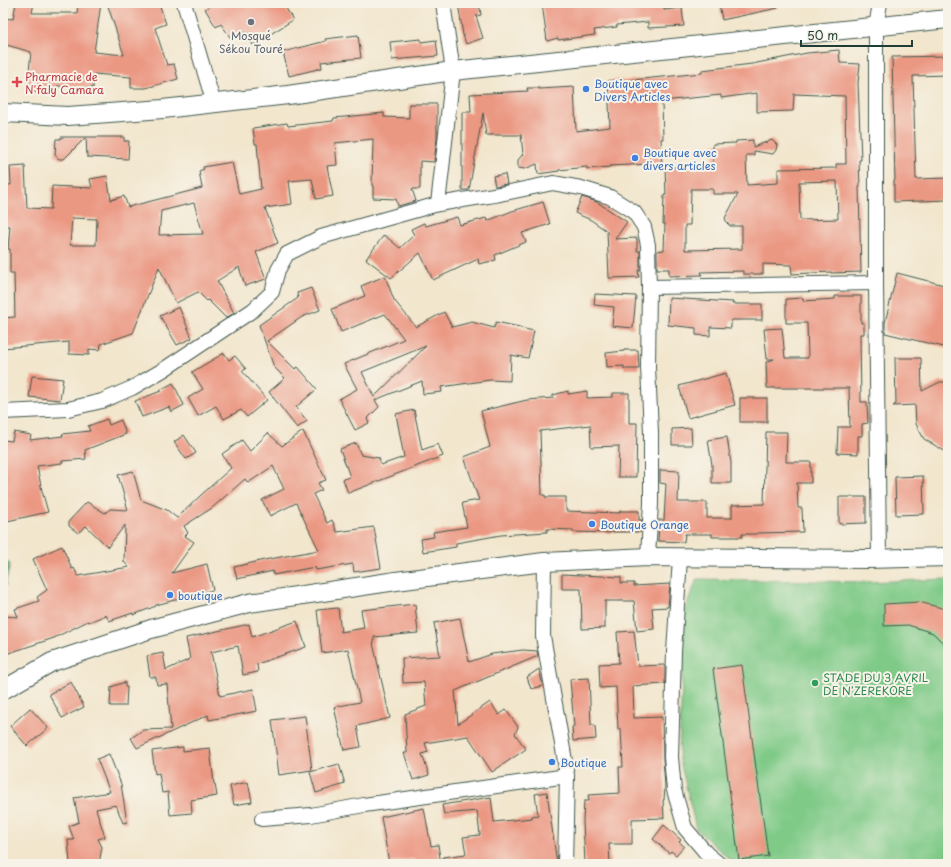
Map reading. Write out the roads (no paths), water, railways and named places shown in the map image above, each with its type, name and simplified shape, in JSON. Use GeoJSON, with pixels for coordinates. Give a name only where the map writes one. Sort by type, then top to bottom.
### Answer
{"type":"FeatureCollection","features":[{"type":"Feature","properties":{"kind":"street"},"geometry":{"type":"LineString","coordinates":[[184,3],[214,104]]}},
{"type":"Feature","properties":{"kind":"street"},"geometry":{"type":"LineString","coordinates":[[438,204],[453,71],[443,3]]}},
{"type":"Feature","properties":{"kind":"street"},"geometry":{"type":"LineString","coordinates":[[879,559],[876,284],[876,27],[880,3]]}},
{"type":"Feature","properties":{"kind":"street"},"geometry":{"type":"LineString","coordinates":[[3,113],[68,116],[214,104],[288,95],[453,71],[948,19]]}},
{"type":"Feature","properties":{"kind":"street"},"geometry":{"type":"LineString","coordinates":[[3,412],[68,409],[102,401],[132,388],[163,370],[253,310],[272,292],[278,270],[287,254],[321,237],[438,204],[500,194],[553,183],[580,188],[610,197],[634,212],[644,227],[648,245],[648,367],[651,432],[651,503],[648,557]]}},
{"type":"Feature","properties":{"kind":"street"},"geometry":{"type":"LineString","coordinates":[[649,287],[876,284]]}},
{"type":"Feature","properties":{"kind":"street"},"geometry":{"type":"LineString","coordinates":[[3,690],[52,662],[151,629],[249,603],[396,581],[544,562],[648,557],[879,559],[948,557]]}},
{"type":"Feature","properties":{"kind":"street"},"geometry":{"type":"LineString","coordinates":[[680,558],[674,652],[671,757],[674,790],[685,828],[707,854],[719,864]]}},
{"type":"Feature","properties":{"kind":"street"},"geometry":{"type":"LineString","coordinates":[[544,562],[543,636],[567,776],[565,864]]}},
{"type":"Feature","properties":{"kind":"street"},"geometry":{"type":"LineString","coordinates":[[262,819],[311,815],[372,804],[567,776]]}},
{"type":"Feature","properties":{"kind":"place","name":"Mosqué Sékou Touré"},"geometry":{"type":"Point","coordinates":[251,22]}},
{"type":"Feature","properties":{"kind":"place","name":"Pharmacie de N'faly Camara"},"geometry":{"type":"Point","coordinates":[17,82]}},
{"type":"Feature","properties":{"kind":"place","name":"Boutique avec Divers Articles"},"geometry":{"type":"Point","coordinates":[586,89]}},
{"type":"Feature","properties":{"kind":"place","name":"Boutique avec divers articles"},"geometry":{"type":"Point","coordinates":[635,158]}},
{"type":"Feature","properties":{"kind":"place","name":"Boutique Orange"},"geometry":{"type":"Point","coordinates":[592,524]}},
{"type":"Feature","properties":{"kind":"place","name":"boutique"},"geometry":{"type":"Point","coordinates":[170,595]}},
{"type":"Feature","properties":{"kind":"place","name":"STADE DU 3 AVRIL DE N'ZEREKORE"},"geometry":{"type":"Point","coordinates":[815,683]}},
{"type":"Feature","properties":{"kind":"place","name":"Boutique"},"geometry":{"type":"Point","coordinates":[552,762]}}]}
